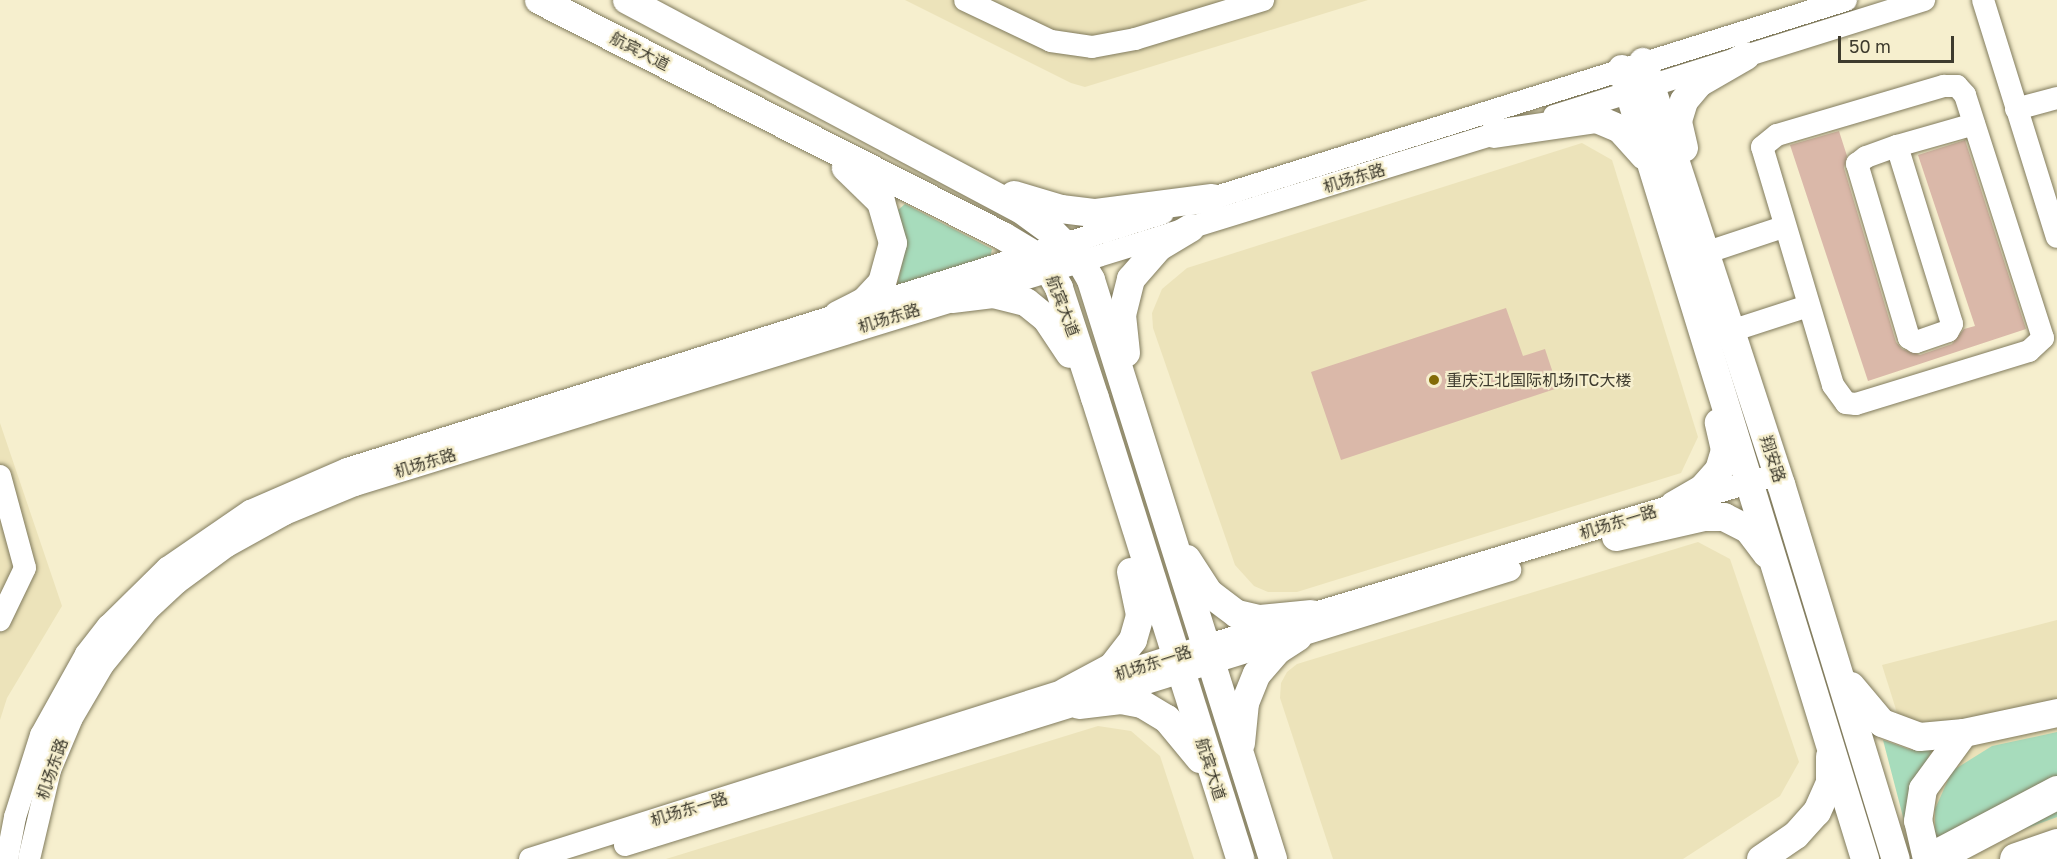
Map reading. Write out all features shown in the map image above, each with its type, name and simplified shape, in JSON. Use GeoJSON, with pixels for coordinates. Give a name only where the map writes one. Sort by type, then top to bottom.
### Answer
{"type":"FeatureCollection","features":[{"type":"Feature","properties":{"kind":"highway"},"geometry":{"type":"LineString","coordinates":[[1929,859],[2057,792]]}},
{"type":"Feature","properties":{"kind":"highway"},"geometry":{"type":"LineString","coordinates":[[2018,858],[2057,845]]}},
{"type":"Feature","properties":{"kind":"main road","name":"航宾大道"},"geometry":{"type":"LineString","coordinates":[[539,0],[802,134],[1041,261],[1059,288],[1240,859]]}},
{"type":"Feature","properties":{"kind":"main road","name":"航宾大道"},"geometry":{"type":"LineString","coordinates":[[627,0],[1018,208],[1073,252],[1091,280],[1132,417],[1273,859]]}},
{"type":"Feature","properties":{"kind":"main road"},"geometry":{"type":"LineString","coordinates":[[1702,244],[1698,197],[1679,131],[1679,111],[1700,83],[1746,56]]}},
{"type":"Feature","properties":{"kind":"main road","name":"翔安路"},"geometry":{"type":"LineString","coordinates":[[1636,77],[1656,178],[1830,740],[1864,859]]}},
{"type":"Feature","properties":{"kind":"main road","name":"翔安路"},"geometry":{"type":"LineString","coordinates":[[1636,77],[1702,244],[1731,331],[1838,663],[1896,859]]}},
{"type":"Feature","properties":{"kind":"main road"},"geometry":{"type":"LineString","coordinates":[[1494,134],[1597,119],[1620,129],[1633,140],[1656,178]]}},
{"type":"Feature","properties":{"kind":"main road"},"geometry":{"type":"LineString","coordinates":[[802,134],[872,190],[892,228],[892,257],[882,283],[864,302],[838,315]]}},
{"type":"Feature","properties":{"kind":"main road"},"geometry":{"type":"LineString","coordinates":[[961,178],[1078,212],[1126,212],[1162,203],[1212,198]]}},
{"type":"Feature","properties":{"kind":"main road"},"geometry":{"type":"LineString","coordinates":[[1132,417],[1122,315],[1126,292],[1149,257],[1191,228]]}},
{"type":"Feature","properties":{"kind":"main road"},"geometry":{"type":"LineString","coordinates":[[952,298],[1005,294],[1035,308],[1055,330],[1095,398]]}},
{"type":"Feature","properties":{"kind":"main road"},"geometry":{"type":"LineString","coordinates":[[1085,369],[1086,344],[1099,340],[1132,417]]}},
{"type":"Feature","properties":{"kind":"main road"},"geometry":{"type":"LineString","coordinates":[[1674,505],[1702,489],[1723,460],[1724,438],[1711,396],[1708,348]]}},
{"type":"Feature","properties":{"kind":"main road"},"geometry":{"type":"LineString","coordinates":[[1072,698],[1113,667],[1138,628],[1139,603],[1130,568],[1124,496]]}},
{"type":"Feature","properties":{"kind":"main road"},"geometry":{"type":"LineString","coordinates":[[1163,514],[1198,578],[1221,605],[1259,619],[1305,626]]}},
{"type":"Feature","properties":{"kind":"main road"},"geometry":{"type":"LineString","coordinates":[[1616,537],[1704,517],[1724,517],[1748,529],[1779,576]]}},
{"type":"Feature","properties":{"kind":"main road"},"geometry":{"type":"LineString","coordinates":[[1240,757],[1245,703],[1253,681],[1266,662],[1305,626]]}},
{"type":"Feature","properties":{"kind":"main road"},"geometry":{"type":"LineString","coordinates":[[1838,663],[1857,696],[1882,723],[1920,737],[1964,733],[2057,713]]}},
{"type":"Feature","properties":{"kind":"main road"},"geometry":{"type":"LineString","coordinates":[[1072,698],[1121,700],[1154,710],[1178,729],[1213,776]]}},
{"type":"Feature","properties":{"kind":"main road"},"geometry":{"type":"LineString","coordinates":[[1929,859],[1918,821],[1923,789],[1964,733]]}},
{"type":"Feature","properties":{"kind":"main road"},"geometry":{"type":"LineString","coordinates":[[1761,859],[1802,829],[1825,799],[1830,783],[1830,740]]}},
{"type":"Feature","properties":{"kind":"street"},"geometry":{"type":"LineString","coordinates":[[965,0],[1051,41],[1092,47],[1135,39],[1263,0]]}},
{"type":"Feature","properties":{"kind":"street","name":"机场东路"},"geometry":{"type":"LineString","coordinates":[[7,859],[31,763],[67,684],[108,626],[136,597],[221,527],[281,495],[347,469],[838,315],[1073,252],[1191,228],[1494,134],[1636,77],[1846,0]]}},
{"type":"Feature","properties":{"kind":"street","name":"机场东路"},"geometry":{"type":"LineString","coordinates":[[1073,252],[1212,198],[1636,77],[1746,56],[1924,0]]}},
{"type":"Feature","properties":{"kind":"street"},"geometry":{"type":"LineString","coordinates":[[1983,0],[2057,237]]}},
{"type":"Feature","properties":{"kind":"street"},"geometry":{"type":"LineString","coordinates":[[1950,86],[1961,88],[1974,124],[2042,333],[2038,347],[1856,404],[1846,403],[1833,385],[1783,227],[1762,147],[1771,137],[1950,86]]}},
{"type":"Feature","properties":{"kind":"street"},"geometry":{"type":"LineString","coordinates":[[2016,109],[2057,98]]}},
{"type":"Feature","properties":{"kind":"street"},"geometry":{"type":"LineString","coordinates":[[1897,147],[1952,324],[1948,331],[1916,342],[1909,338],[1857,164],[1866,157],[1897,147],[1974,124]]}},
{"type":"Feature","properties":{"kind":"street"},"geometry":{"type":"LineString","coordinates":[[1702,244],[1783,227]]}},
{"type":"Feature","properties":{"kind":"street","name":"机场东路"},"geometry":{"type":"LineString","coordinates":[[29,859],[42,796],[56,753],[103,665],[170,590],[237,540],[285,514],[355,485],[952,298],[1041,261]]}},
{"type":"Feature","properties":{"kind":"street"},"geometry":{"type":"LineString","coordinates":[[1731,331],[1808,306]]}},
{"type":"Feature","properties":{"kind":"street"},"geometry":{"type":"LineString","coordinates":[[0,476],[25,568],[0,620]]}},
{"type":"Feature","properties":{"kind":"street","name":"机场东一路"},"geometry":{"type":"LineString","coordinates":[[1305,626],[1616,537],[1780,479]]}},
{"type":"Feature","properties":{"kind":"street","name":"机场东一路"},"geometry":{"type":"LineString","coordinates":[[581,859],[1072,698],[1305,626],[1674,505],[1752,488]]}},
{"type":"Feature","properties":{"kind":"street","name":"机场东一路"},"geometry":{"type":"LineString","coordinates":[[530,859],[630,844]]}},
{"type":"Feature","properties":{"kind":"shaded area"},"geometry":{"type":"Polygon","coordinates":[[[905,0],[1368,0],[1085,87],[1071,83],[905,0]]]}},
{"type":"Feature","properties":{"kind":"shaded area"},"geometry":{"type":"Polygon","coordinates":[[[1582,143],[1612,160],[1698,437],[1681,473],[1297,592],[1268,592],[1254,586],[1235,565],[1153,328],[1152,313],[1162,289],[1187,268],[1582,143]]]}},
{"type":"Feature","properties":{"kind":"shaded area"},"geometry":{"type":"Polygon","coordinates":[[[0,423],[62,606],[7,698],[0,720],[0,423]]]}},
{"type":"Feature","properties":{"kind":"shaded area"},"geometry":{"type":"Polygon","coordinates":[[[1698,542],[1730,559],[1799,762],[1780,796],[1683,859],[1333,859],[1280,698],[1281,683],[1287,672],[1297,664],[1698,542]]]}},
{"type":"Feature","properties":{"kind":"shaded area"},"geometry":{"type":"Polygon","coordinates":[[[2057,620],[2057,859],[1943,859],[1882,665],[2057,620]]]}},
{"type":"Feature","properties":{"kind":"shaded area"},"geometry":{"type":"Polygon","coordinates":[[[1098,726],[1131,731],[1160,756],[1194,859],[666,859],[1098,726]]]}},
{"type":"Feature","properties":{"kind":"green space"},"geometry":{"type":"Polygon","coordinates":[[[905,204],[992,249],[990,259],[897,287],[905,250],[898,210],[905,204]]]}},
{"type":"Feature","properties":{"kind":"green space"},"geometry":{"type":"Polygon","coordinates":[[[2057,732],[2057,817],[1944,859],[1935,848],[1935,809],[1952,771],[1992,746],[2057,732]]]}},
{"type":"Feature","properties":{"kind":"green space"},"geometry":{"type":"Polygon","coordinates":[[[1883,740],[1911,750],[1932,750],[1925,764],[1914,859],[1883,740]]]}},
{"type":"Feature","properties":{"kind":"building"},"geometry":{"type":"Polygon","coordinates":[[[1839,131],[1847,156],[1844,168],[1896,342],[1902,349],[1920,355],[1952,344],[1964,329],[1975,326],[1918,155],[1965,140],[2026,329],[1868,381],[1790,145],[1839,131]]]}},
{"type":"Feature","properties":{"kind":"building","name":"重庆江北国际机场ITC大楼"},"geometry":{"type":"Polygon","coordinates":[[[1506,308],[1523,356],[1545,349],[1558,388],[1341,460],[1311,372],[1506,308]]]}},
{"type":"Feature","properties":{"kind":"place","name":"重庆江北国际机场ITC大楼"},"geometry":{"type":"Point","coordinates":[1434,380]}}]}
